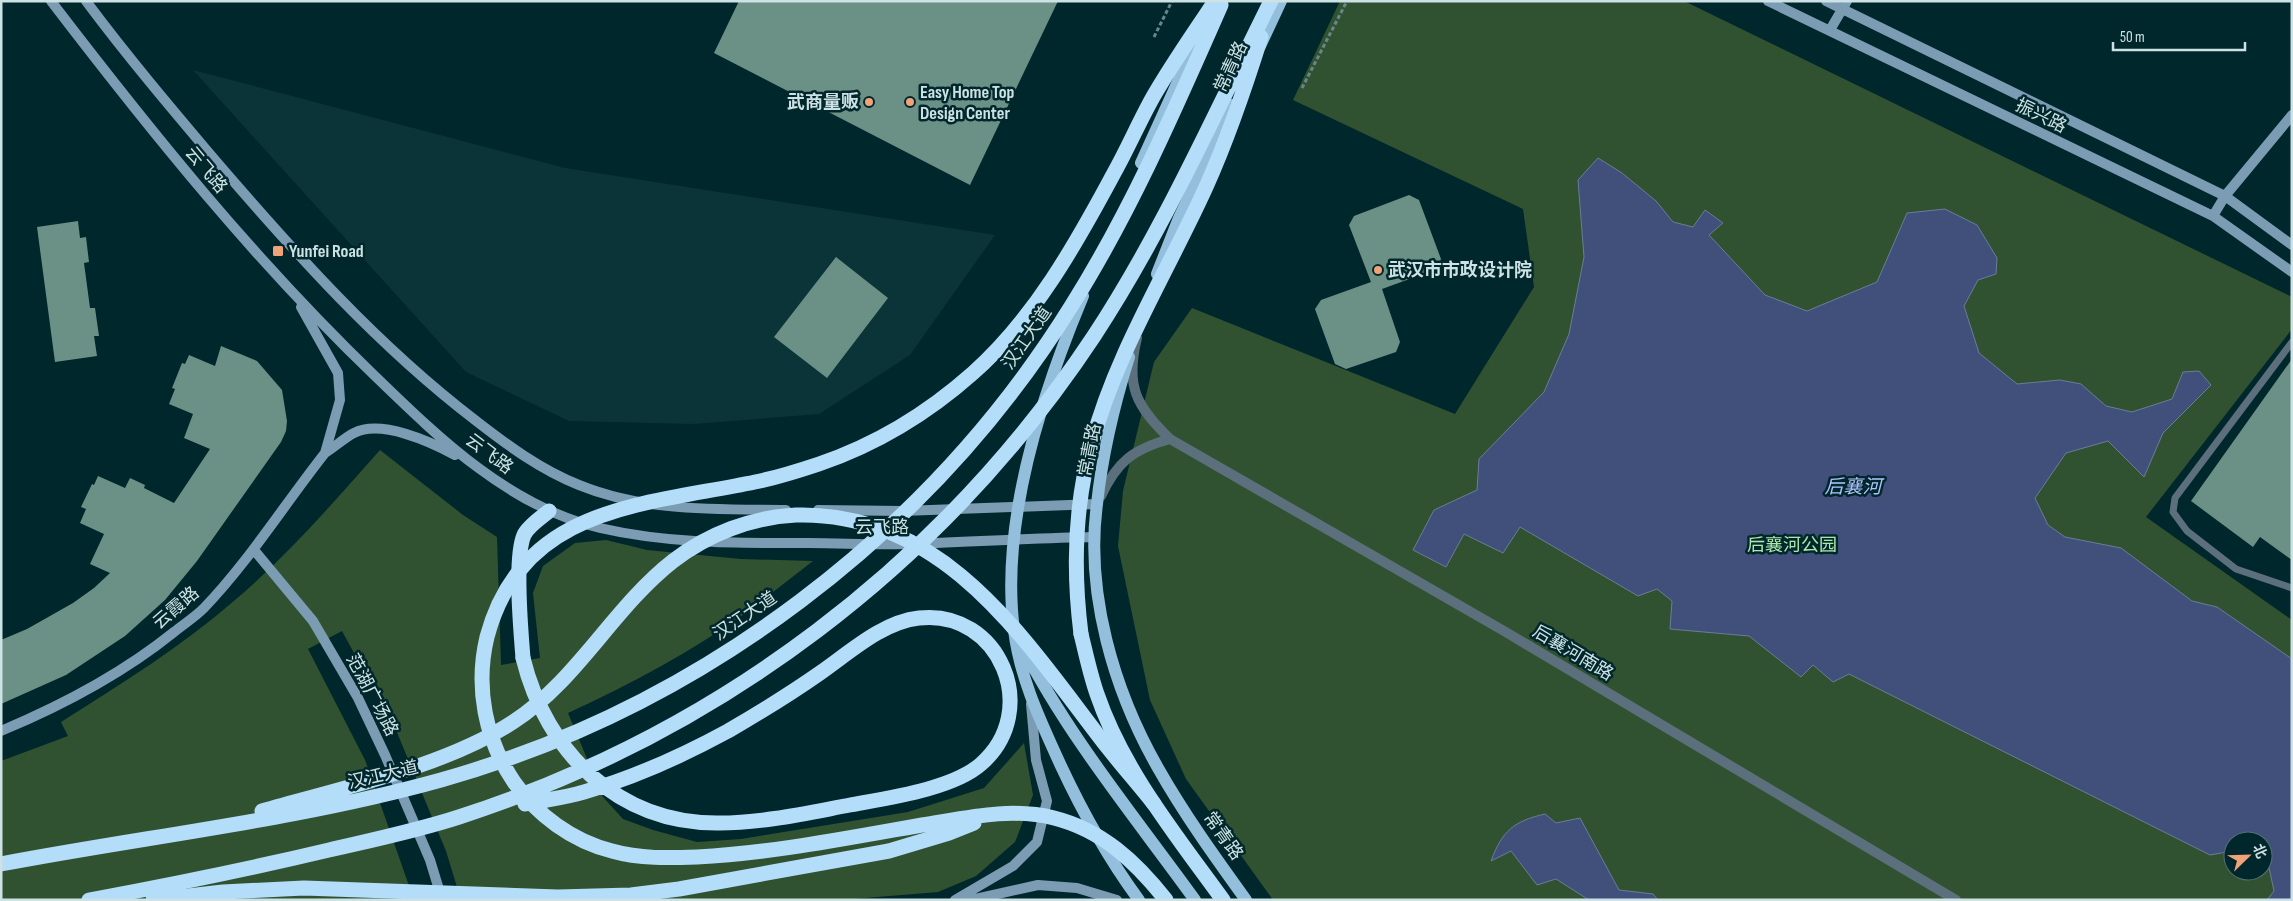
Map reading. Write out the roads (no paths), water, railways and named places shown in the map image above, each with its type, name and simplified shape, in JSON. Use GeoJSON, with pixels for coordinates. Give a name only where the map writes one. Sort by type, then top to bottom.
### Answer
{"type":"FeatureCollection","features":[{"type":"Feature","properties":{"kind":"highway"},"geometry":{"type":"LineString","coordinates":[[1166,900],[1127,856],[1092,832],[1055,818],[1016,813],[996,814],[796,846],[712,856],[654,858],[632,856],[590,844],[552,822],[520,791],[497,754],[484,712],[482,690],[484,655],[490,628],[506,590],[531,558],[546,544],[581,522],[607,512],[650,500],[758,482],[821,463],[874,441],[899,427],[925,411],[973,373],[1016,329],[1046,288],[1114,173],[1154,96],[1214,1]]}},
{"type":"Feature","properties":{"kind":"highway","name":"汉江大道"},"geometry":{"type":"LineString","coordinates":[[1,864],[310,811],[392,793],[451,777],[542,746],[591,725],[684,678],[729,650],[817,589],[879,536],[938,479],[986,424],[1042,352],[1086,283],[1122,217],[1181,97],[1223,1]]}},
{"type":"Feature","properties":{"kind":"highway"},"geometry":{"type":"LineString","coordinates":[[1154,804],[1112,729],[1097,695],[1088,665],[1081,634],[1075,568],[1079,502],[1091,443],[1108,394],[1206,186],[1243,94],[1272,1]]}},
{"type":"Feature","properties":{"kind":"highway"},"geometry":{"type":"LineString","coordinates":[[89,900],[222,875],[403,833],[455,818],[541,787],[608,759],[704,708],[751,679],[839,615],[928,537],[972,492],[1025,430],[1064,380],[1095,334],[1150,241],[1272,1]]}},
{"type":"Feature","properties":{"kind":"highway"},"geometry":{"type":"LineString","coordinates":[[455,818],[581,793],[596,788],[604,786],[611,783],[619,781],[671,759],[727,731],[786,696],[890,627],[917,618],[931,617],[958,623],[971,629],[992,648],[1000,660],[1008,681],[1011,702],[1009,717],[999,744],[979,766],[953,780],[873,801],[769,819],[723,823],[696,822],[655,813],[636,805],[606,788],[600,784],[584,770],[557,739],[546,721],[529,682],[523,658],[520,625],[520,555],[524,534],[549,511]]}},
{"type":"Feature","properties":{"kind":"highway"},"geometry":{"type":"LineString","coordinates":[[186,833],[397,772],[462,749],[491,736],[516,720],[548,694],[655,577],[690,549],[736,527],[770,518],[796,515],[830,516],[878,528],[930,553],[967,580],[990,601],[1022,635],[1108,748],[1154,804],[1223,900]]}},
{"type":"Feature","properties":{"kind":"highway"},"geometry":{"type":"LineString","coordinates":[[153,900],[223,892],[304,888],[558,897],[631,895],[889,851],[949,833],[996,814]]}},
{"type":"Feature","properties":{"kind":"main road"},"geometry":{"type":"LineString","coordinates":[[1139,900],[1096,837],[1031,701],[1014,631],[1011,593],[1013,539],[1018,508],[1045,398],[1072,322],[1214,1]]}},
{"type":"Feature","properties":{"kind":"main road","name":"常青路"},"geometry":{"type":"LineString","coordinates":[[1246,900],[1173,793],[1153,759],[1132,715],[1112,657],[1104,626],[1095,562],[1096,504],[1121,389],[1146,300],[1179,218],[1281,1]]}},
{"type":"Feature","properties":{"kind":"main road"},"geometry":{"type":"LineString","coordinates":[[1014,631],[1032,667],[1088,753],[1195,900]]}},
{"type":"Feature","properties":{"kind":"street","name":"云飞路"},"geometry":{"type":"LineString","coordinates":[[51,1],[170,154],[293,293],[341,343],[417,417],[474,465],[510,490],[549,511],[597,527],[655,538],[716,544],[902,544],[1095,536]]}},
{"type":"Feature","properties":{"kind":"street","name":"云飞路"},"geometry":{"type":"LineString","coordinates":[[86,1],[120,47],[256,208],[362,322],[448,399],[503,441],[536,463],[578,485],[621,499],[661,507],[893,511],[1096,504]]}},
{"type":"Feature","properties":{"kind":"street","name":"振兴路"},"geometry":{"type":"LineString","coordinates":[[1768,1],[2213,216],[2292,272]]}},
{"type":"Feature","properties":{"kind":"street","name":"振兴路"},"geometry":{"type":"LineString","coordinates":[[1826,1],[1844,5],[2225,196],[2292,245]]}},
{"type":"Feature","properties":{"kind":"street"},"geometry":{"type":"LineString","coordinates":[[1830,30],[1844,5]]}},
{"type":"Feature","properties":{"kind":"street"},"geometry":{"type":"LineString","coordinates":[[2213,216],[2225,196],[2292,115]]}},
{"type":"Feature","properties":{"kind":"street"},"geometry":{"type":"LineString","coordinates":[[293,293],[338,373],[340,400],[325,454]]}},
{"type":"Feature","properties":{"kind":"street","name":"后襄河南路"},"geometry":{"type":"LineString","coordinates":[[1146,300],[1135,346],[1131,380],[1139,402],[1151,421],[1170,440],[1504,631],[1956,900]]}},
{"type":"Feature","properties":{"kind":"street"},"geometry":{"type":"LineString","coordinates":[[325,454],[356,432],[383,428],[428,440],[474,465]]}},
{"type":"Feature","properties":{"kind":"street"},"geometry":{"type":"LineString","coordinates":[[1096,504],[1107,482],[1125,460],[1148,445],[1170,440]]}},
{"type":"Feature","properties":{"kind":"street","name":"云霞路"},"geometry":{"type":"LineString","coordinates":[[1,732],[55,709],[147,654],[203,609],[254,550],[298,487],[325,454]]}},
{"type":"Feature","properties":{"kind":"street","name":"范湖广场路"},"geometry":{"type":"LineString","coordinates":[[254,550],[313,621],[358,698],[385,755],[430,860],[442,900]]}},
{"type":"Feature","properties":{"kind":"street"},"geometry":{"type":"LineString","coordinates":[[955,900],[1013,866],[1037,842],[1047,801],[1036,760],[1031,701]]}},
{"type":"Feature","properties":{"kind":"street"},"geometry":{"type":"LineString","coordinates":[[971,900],[1038,885],[1077,888],[1117,900]]}},
{"type":"Feature","properties":{"kind":"lane"},"geometry":{"type":"LineString","coordinates":[[2292,342],[2175,498],[2173,512],[2187,532],[2236,569],[2292,588]]}},
{"type":"Feature","properties":{"kind":"water","name":"后襄河"},"geometry":{"type":"Polygon","coordinates":[[[1598,158],[1622,173],[1656,201],[1673,222],[1693,227],[1705,210],[1723,223],[1709,235],[1765,295],[1807,311],[1877,282],[1907,213],[1945,209],[1977,225],[1997,258],[1996,274],[1978,280],[1964,306],[1979,353],[2017,384],[2060,380],[2081,384],[2106,406],[2132,412],[2172,399],[2183,372],[2199,371],[2211,385],[2163,433],[2144,477],[2108,441],[2066,453],[2035,498],[2048,525],[2065,537],[2121,548],[2192,601],[2217,607],[2292,659],[2292,900],[2267,900],[2274,891],[2272,881],[2273,831],[2223,831],[2223,853],[2210,855],[1849,674],[1833,682],[1813,665],[1801,677],[1749,636],[1670,629],[1672,601],[1657,589],[1638,596],[1520,527],[1503,553],[1464,534],[1446,567],[1413,550],[1434,510],[1477,490],[1479,459],[1544,392],[1569,334],[1584,257],[1578,180],[1598,158]]]}},
{"type":"Feature","properties":{"kind":"water"},"geometry":{"type":"Polygon","coordinates":[[[1545,814],[1556,823],[1580,818],[1619,890],[1653,894],[1658,900],[1589,900],[1556,879],[1537,885],[1511,851],[1491,861],[1500,842],[1510,829],[1525,820],[1545,814]]]}},
{"type":"Feature","properties":{"kind":"place","name":"武商量贩"},"geometry":{"type":"Point","coordinates":[869,102]}},
{"type":"Feature","properties":{"kind":"place","name":"Easy Home Top Design Center"},"geometry":{"type":"Point","coordinates":[910,102]}},
{"type":"Feature","properties":{"kind":"place","name":"Yunfei Road"},"geometry":{"type":"Point","coordinates":[278,251]}},
{"type":"Feature","properties":{"kind":"place","name":"武汉市市政设计院"},"geometry":{"type":"Point","coordinates":[1378,270]}},
{"type":"Feature","properties":{"kind":"park label","name":"后襄河公园"},"geometry":{"type":"Point","coordinates":[1792,545]}}]}
